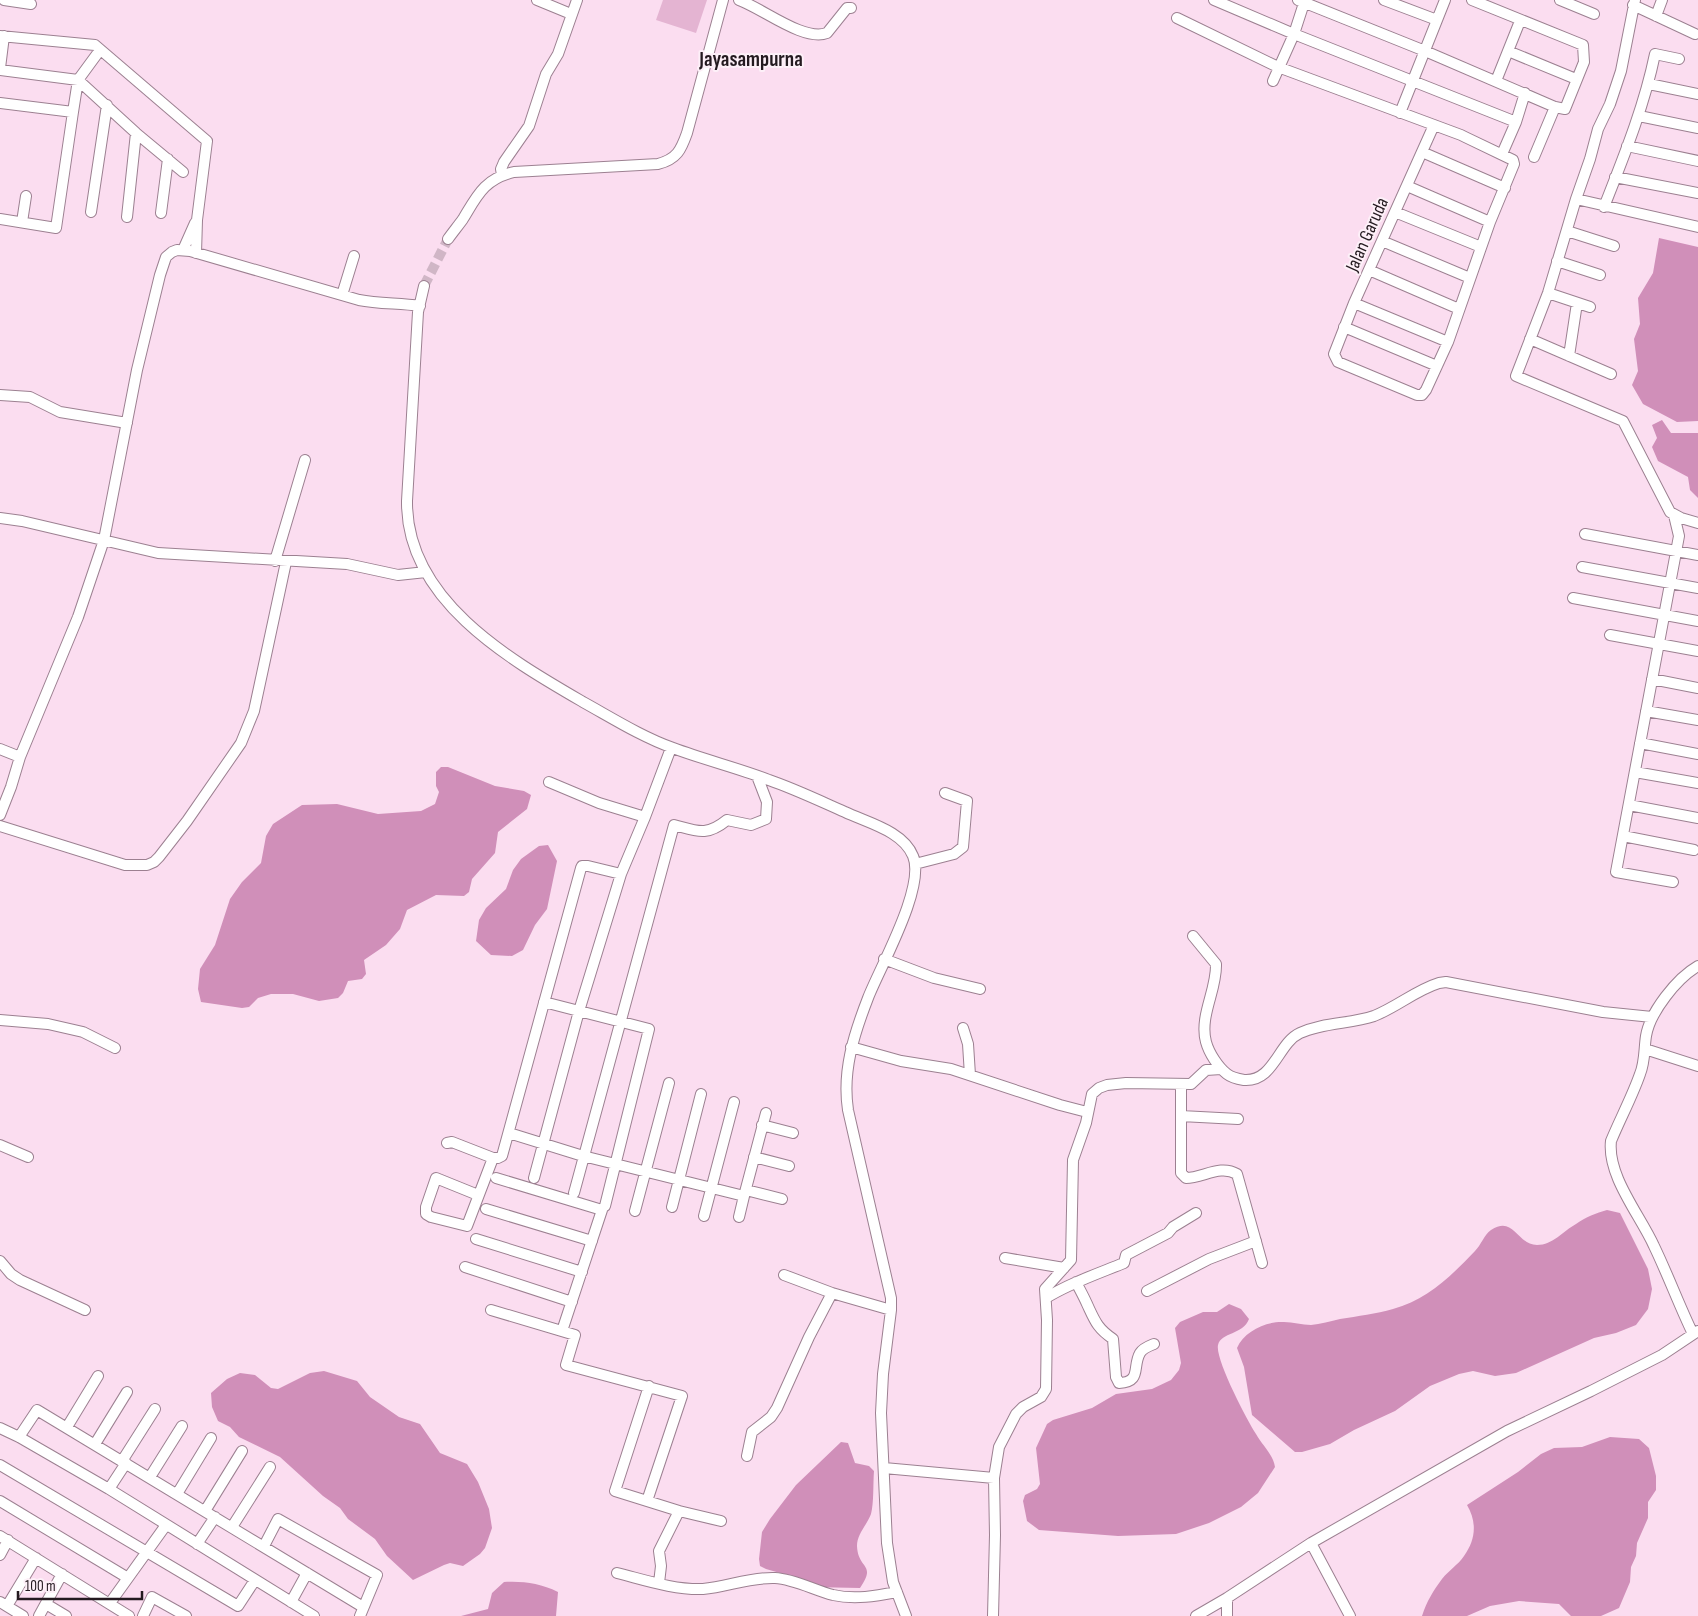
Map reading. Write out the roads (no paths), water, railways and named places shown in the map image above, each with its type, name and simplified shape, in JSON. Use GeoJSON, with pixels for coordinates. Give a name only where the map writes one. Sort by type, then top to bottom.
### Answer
{"type":"FeatureCollection","features":[{"type":"Feature","properties":{"kind":"street"},"geometry":{"type":"LineString","coordinates":[[4,0],[31,4]]}},
{"type":"Feature","properties":{"kind":"street"},"geometry":{"type":"LineString","coordinates":[[537,0],[571,14]]}},
{"type":"Feature","properties":{"kind":"street"},"geometry":{"type":"LineString","coordinates":[[502,174],[501,169],[504,162],[529,126],[546,74],[558,54],[577,0]]}},
{"type":"Feature","properties":{"kind":"street"},"geometry":{"type":"LineString","coordinates":[[448,239],[478,194],[502,174],[658,164],[674,158],[683,144],[687,133],[723,0]]}},
{"type":"Feature","properties":{"kind":"street"},"geometry":{"type":"LineString","coordinates":[[740,0],[752,4],[778,21],[816,36],[828,33],[847,8],[851,8]]}},
{"type":"Feature","properties":{"kind":"street"},"geometry":{"type":"LineString","coordinates":[[1214,0],[1294,34],[1516,122]]}},
{"type":"Feature","properties":{"kind":"street"},"geometry":{"type":"LineString","coordinates":[[1384,0],[1437,20]]}},
{"type":"Feature","properties":{"kind":"street"},"geometry":{"type":"LineString","coordinates":[[1400,113],[1445,0]]}},
{"type":"Feature","properties":{"kind":"street"},"geometry":{"type":"LineString","coordinates":[[1272,81],[1294,34],[1303,1],[1556,107],[1565,109],[1584,62],[1583,45],[1472,0]]}},
{"type":"Feature","properties":{"kind":"street"},"geometry":{"type":"LineString","coordinates":[[1560,0],[1594,14]]}},
{"type":"Feature","properties":{"kind":"street"},"geometry":{"type":"LineString","coordinates":[[1656,16],[1662,0]]}},
{"type":"Feature","properties":{"kind":"street"},"geometry":{"type":"LineString","coordinates":[[1695,34],[1656,16],[1634,3],[1621,71],[1610,104],[1598,129],[1548,293],[1516,376],[1623,420],[1665,504],[1677,516],[1698,523]]}},
{"type":"Feature","properties":{"kind":"street"},"geometry":{"type":"LineString","coordinates":[[1177,18],[1278,67],[1466,137],[1511,158],[1514,164],[1490,222],[1448,342],[1437,366],[1344,327]]}},
{"type":"Feature","properties":{"kind":"street"},"geometry":{"type":"LineString","coordinates":[[1496,81],[1520,20]]}},
{"type":"Feature","properties":{"kind":"street"},"geometry":{"type":"LineString","coordinates":[[183,172],[136,133],[78,80],[0,69],[2,36],[95,45],[207,141],[197,220],[196,253]]}},
{"type":"Feature","properties":{"kind":"street"},"geometry":{"type":"LineString","coordinates":[[0,219],[56,228],[78,80],[100,50]]}},
{"type":"Feature","properties":{"kind":"street"},"geometry":{"type":"LineString","coordinates":[[1508,51],[1576,79]]}},
{"type":"Feature","properties":{"kind":"street"},"geometry":{"type":"LineString","coordinates":[[1604,207],[1649,84],[1655,54],[1679,59]]}},
{"type":"Feature","properties":{"kind":"street"},"geometry":{"type":"LineString","coordinates":[[1649,84],[1698,94]]}},
{"type":"Feature","properties":{"kind":"street"},"geometry":{"type":"LineString","coordinates":[[1502,154],[1516,122],[1525,93]]}},
{"type":"Feature","properties":{"kind":"street"},"geometry":{"type":"LineString","coordinates":[[0,103],[73,112]]}},
{"type":"Feature","properties":{"kind":"street"},"geometry":{"type":"LineString","coordinates":[[91,212],[107,106]]}},
{"type":"Feature","properties":{"kind":"street"},"geometry":{"type":"LineString","coordinates":[[1534,157],[1556,107]]}},
{"type":"Feature","properties":{"kind":"street"},"geometry":{"type":"LineString","coordinates":[[1638,116],[1698,128]]}},
{"type":"Feature","properties":{"kind":"street","name":"Jalan Garuda"},"geometry":{"type":"LineString","coordinates":[[1434,125],[1354,302],[1334,354],[1338,362],[1417,395],[1422,395],[1426,390],[1437,366]]}},
{"type":"Feature","properties":{"kind":"street"},"geometry":{"type":"LineString","coordinates":[[127,217],[136,133]]}},
{"type":"Feature","properties":{"kind":"street"},"geometry":{"type":"LineString","coordinates":[[1627,146],[1698,161]]}},
{"type":"Feature","properties":{"kind":"street"},"geometry":{"type":"LineString","coordinates":[[1422,152],[1505,188]]}},
{"type":"Feature","properties":{"kind":"street"},"geometry":{"type":"LineString","coordinates":[[162,213],[168,160]]}},
{"type":"Feature","properties":{"kind":"street"},"geometry":{"type":"LineString","coordinates":[[1615,177],[1698,193]]}},
{"type":"Feature","properties":{"kind":"street"},"geometry":{"type":"LineString","coordinates":[[1407,186],[1490,222]]}},
{"type":"Feature","properties":{"kind":"street"},"geometry":{"type":"LineString","coordinates":[[22,222],[26,196]]}},
{"type":"Feature","properties":{"kind":"street"},"geometry":{"type":"LineString","coordinates":[[1576,199],[1604,207],[1698,227]]}},
{"type":"Feature","properties":{"kind":"street"},"geometry":{"type":"LineString","coordinates":[[1395,212],[1481,247]]}},
{"type":"Feature","properties":{"kind":"street"},"geometry":{"type":"LineString","coordinates":[[183,250],[197,220]]}},
{"type":"Feature","properties":{"kind":"street"},"geometry":{"type":"LineString","coordinates":[[1567,231],[1614,246]]}},
{"type":"Feature","properties":{"kind":"street"},"geometry":{"type":"LineString","coordinates":[[1382,241],[1470,278]]}},
{"type":"Feature","properties":{"kind":"street"},"geometry":{"type":"LineString","coordinates":[[0,815],[20,757],[75,624],[104,540],[149,317],[166,257],[177,250],[183,250],[379,304],[402,303],[420,306]]}},
{"type":"Feature","properties":{"kind":"street"},"geometry":{"type":"LineString","coordinates":[[342,295],[354,256]]}},
{"type":"Feature","properties":{"kind":"street"},"geometry":{"type":"LineString","coordinates":[[1557,261],[1600,276]]}},
{"type":"Feature","properties":{"kind":"street"},"geometry":{"type":"LineString","coordinates":[[1369,270],[1459,308]]}},
{"type":"Feature","properties":{"kind":"street"},"geometry":{"type":"LineString","coordinates":[[424,286],[415,351],[414,407],[407,512],[415,550],[426,572],[440,592],[457,612],[496,648],[622,724],[671,748],[800,791],[896,836],[908,846],[915,864],[910,900],[868,996],[851,1047],[845,1083],[846,1096],[875,1236],[890,1292],[891,1310],[882,1387],[881,1413],[887,1543],[893,1582],[906,1616]]}},
{"type":"Feature","properties":{"kind":"street"},"geometry":{"type":"LineString","coordinates":[[1548,293],[1590,307]]}},
{"type":"Feature","properties":{"kind":"street"},"geometry":{"type":"LineString","coordinates":[[1354,302],[1448,342]]}},
{"type":"Feature","properties":{"kind":"street"},"geometry":{"type":"LineString","coordinates":[[1569,356],[1577,303]]}},
{"type":"Feature","properties":{"kind":"street"},"geometry":{"type":"LineString","coordinates":[[1530,339],[1611,374]]}},
{"type":"Feature","properties":{"kind":"street"},"geometry":{"type":"LineString","coordinates":[[0,395],[30,397],[60,412],[127,423]]}},
{"type":"Feature","properties":{"kind":"street"},"geometry":{"type":"LineString","coordinates":[[0,826],[125,865],[147,865],[159,858],[188,821],[214,780],[241,743],[248,729],[265,662],[280,561],[305,460]]}},
{"type":"Feature","properties":{"kind":"street"},"geometry":{"type":"LineString","coordinates":[[1673,882],[1616,872],[1679,536],[1677,516]]}},
{"type":"Feature","properties":{"kind":"street"},"geometry":{"type":"LineString","coordinates":[[0,518],[22,521],[158,553],[356,565],[398,575],[426,572]]}},
{"type":"Feature","properties":{"kind":"street"},"geometry":{"type":"LineString","coordinates":[[1585,534],[1698,555]]}},
{"type":"Feature","properties":{"kind":"street"},"geometry":{"type":"LineString","coordinates":[[1582,567],[1698,588]]}},
{"type":"Feature","properties":{"kind":"street"},"geometry":{"type":"LineString","coordinates":[[1573,598],[1698,621]]}},
{"type":"Feature","properties":{"kind":"street"},"geometry":{"type":"LineString","coordinates":[[1610,635],[1698,652]]}},
{"type":"Feature","properties":{"kind":"street"},"geometry":{"type":"LineString","coordinates":[[1652,679],[1698,688]]}},
{"type":"Feature","properties":{"kind":"street"},"geometry":{"type":"LineString","coordinates":[[1646,711],[1698,720]]}},
{"type":"Feature","properties":{"kind":"street"},"geometry":{"type":"LineString","coordinates":[[1640,743],[1698,754]]}},
{"type":"Feature","properties":{"kind":"street"},"geometry":{"type":"LineString","coordinates":[[534,1178],[579,1012],[621,874],[671,748]]}},
{"type":"Feature","properties":{"kind":"street"},"geometry":{"type":"LineString","coordinates":[[0,749],[20,757]]}},
{"type":"Feature","properties":{"kind":"street"},"geometry":{"type":"LineString","coordinates":[[1635,772],[1698,783]]}},
{"type":"Feature","properties":{"kind":"street"},"geometry":{"type":"LineString","coordinates":[[574,1193],[674,824],[703,833],[717,828],[726,820],[751,825],[766,819],[767,802],[757,776]]}},
{"type":"Feature","properties":{"kind":"street"},"geometry":{"type":"LineString","coordinates":[[549,782],[599,803],[645,817]]}},
{"type":"Feature","properties":{"kind":"street"},"geometry":{"type":"LineString","coordinates":[[915,864],[954,854],[963,847],[967,801],[945,794]]}},
{"type":"Feature","properties":{"kind":"street"},"geometry":{"type":"LineString","coordinates":[[1629,805],[1698,818]]}},
{"type":"Feature","properties":{"kind":"street"},"geometry":{"type":"LineString","coordinates":[[1623,836],[1694,850]]}},
{"type":"Feature","properties":{"kind":"street"},"geometry":{"type":"LineString","coordinates":[[447,1143],[455,1143],[493,1158],[502,1156],[581,868],[582,866],[588,866],[621,874]]}},
{"type":"Feature","properties":{"kind":"street"},"geometry":{"type":"LineString","coordinates":[[1193,936],[1216,964],[1211,1000],[1204,1030],[1206,1044],[1221,1069],[1229,1076],[1237,1079],[1256,1079],[1266,1073],[1291,1039],[1299,1034],[1333,1024],[1372,1016],[1439,983],[1446,982],[1603,1012],[1652,1017]]}},
{"type":"Feature","properties":{"kind":"street"},"geometry":{"type":"LineString","coordinates":[[884,959],[934,978],[980,989]]}},
{"type":"Feature","properties":{"kind":"street"},"geometry":{"type":"LineString","coordinates":[[1196,1616],[1311,1543],[1508,1432],[1662,1355],[1695,1333],[1674,1296],[1650,1237],[1614,1170],[1610,1152],[1611,1141],[1641,1072],[1646,1050],[1646,1035],[1652,1017],[1683,976],[1698,966]]}},
{"type":"Feature","properties":{"kind":"street"},"geometry":{"type":"LineString","coordinates":[[544,1002],[649,1029],[605,1206]]}},
{"type":"Feature","properties":{"kind":"street"},"geometry":{"type":"LineString","coordinates":[[0,1020],[48,1024],[83,1032],[114,1048]]}},
{"type":"Feature","properties":{"kind":"street"},"geometry":{"type":"LineString","coordinates":[[964,1028],[968,1044],[970,1075]]}},
{"type":"Feature","properties":{"kind":"street"},"geometry":{"type":"LineString","coordinates":[[851,1047],[901,1061],[936,1066],[970,1075],[1087,1112]]}},
{"type":"Feature","properties":{"kind":"street"},"geometry":{"type":"LineString","coordinates":[[1646,1050],[1698,1066]]}},
{"type":"Feature","properties":{"kind":"street"},"geometry":{"type":"LineString","coordinates":[[993,1616],[994,1478],[1000,1447],[1011,1422],[1023,1407],[1042,1397],[1046,1389],[1047,1320],[1045,1289],[1071,1260],[1072,1160],[1086,1123],[1092,1094],[1099,1088],[1107,1085],[1126,1083],[1191,1084],[1206,1070],[1221,1069]]}},
{"type":"Feature","properties":{"kind":"street"},"geometry":{"type":"LineString","coordinates":[[635,1211],[669,1083]]}},
{"type":"Feature","properties":{"kind":"street"},"geometry":{"type":"LineString","coordinates":[[1181,1084],[1181,1169],[1183,1176],[1190,1178],[1218,1171],[1234,1172],[1237,1174],[1262,1263]]}},
{"type":"Feature","properties":{"kind":"street"},"geometry":{"type":"LineString","coordinates":[[672,1207],[701,1094]]}},
{"type":"Feature","properties":{"kind":"street"},"geometry":{"type":"LineString","coordinates":[[704,1216],[734,1102]]}},
{"type":"Feature","properties":{"kind":"street"},"geometry":{"type":"LineString","coordinates":[[739,1217],[766,1114]]}},
{"type":"Feature","properties":{"kind":"street"},"geometry":{"type":"LineString","coordinates":[[1181,1116],[1238,1119]]}},
{"type":"Feature","properties":{"kind":"street"},"geometry":{"type":"LineString","coordinates":[[762,1125],[793,1133]]}},
{"type":"Feature","properties":{"kind":"street"},"geometry":{"type":"LineString","coordinates":[[509,1132],[583,1156],[712,1187],[782,1198]]}},
{"type":"Feature","properties":{"kind":"street"},"geometry":{"type":"LineString","coordinates":[[0,1146],[28,1157]]}},
{"type":"Feature","properties":{"kind":"street"},"geometry":{"type":"LineString","coordinates":[[754,1157],[789,1166]]}},
{"type":"Feature","properties":{"kind":"street"},"geometry":{"type":"LineString","coordinates":[[478,1195],[436,1178],[426,1207],[426,1214],[467,1226],[493,1158]]}},
{"type":"Feature","properties":{"kind":"street"},"geometry":{"type":"LineString","coordinates":[[496,1178],[602,1210],[562,1331]]}},
{"type":"Feature","properties":{"kind":"street"},"geometry":{"type":"LineString","coordinates":[[486,1209],[592,1240]]}},
{"type":"Feature","properties":{"kind":"street"},"geometry":{"type":"LineString","coordinates":[[1046,1298],[1070,1284],[1124,1263],[1126,1255],[1168,1233],[1173,1227],[1196,1213]]}},
{"type":"Feature","properties":{"kind":"street"},"geometry":{"type":"LineString","coordinates":[[476,1239],[582,1272]]}},
{"type":"Feature","properties":{"kind":"street"},"geometry":{"type":"LineString","coordinates":[[1147,1291],[1208,1259],[1256,1240]]}},
{"type":"Feature","properties":{"kind":"street"},"geometry":{"type":"LineString","coordinates":[[1004,1258],[1064,1268]]}},
{"type":"Feature","properties":{"kind":"street"},"geometry":{"type":"LineString","coordinates":[[0,1261],[11,1274],[20,1280],[85,1310]]}},
{"type":"Feature","properties":{"kind":"street"},"geometry":{"type":"LineString","coordinates":[[465,1267],[572,1302]]}},
{"type":"Feature","properties":{"kind":"street"},"geometry":{"type":"LineString","coordinates":[[784,1275],[832,1293],[891,1310]]}},
{"type":"Feature","properties":{"kind":"street"},"geometry":{"type":"LineString","coordinates":[[1076,1282],[1098,1327],[1113,1339],[1116,1377],[1119,1384],[1128,1383],[1135,1377],[1140,1354],[1154,1344]]}},
{"type":"Feature","properties":{"kind":"street"},"geometry":{"type":"LineString","coordinates":[[747,1456],[752,1432],[771,1417],[777,1408],[809,1337],[832,1293]]}},
{"type":"Feature","properties":{"kind":"street"},"geometry":{"type":"LineString","coordinates":[[491,1310],[575,1335],[566,1365],[682,1396],[647,1501]]}},
{"type":"Feature","properties":{"kind":"street"},"geometry":{"type":"LineString","coordinates":[[68,1427],[98,1376]]}},
{"type":"Feature","properties":{"kind":"street"},"geometry":{"type":"LineString","coordinates":[[649,1386],[615,1491],[721,1521]]}},
{"type":"Feature","properties":{"kind":"street"},"geometry":{"type":"LineString","coordinates":[[95,1444],[127,1392]]}},
{"type":"Feature","properties":{"kind":"street"},"geometry":{"type":"LineString","coordinates":[[109,1490],[155,1409]]}},
{"type":"Feature","properties":{"kind":"street"},"geometry":{"type":"LineString","coordinates":[[19,1437],[37,1410],[264,1546],[362,1611],[377,1575],[278,1519],[264,1546]]}},
{"type":"Feature","properties":{"kind":"street"},"geometry":{"type":"LineString","coordinates":[[150,1477],[182,1426]]}},
{"type":"Feature","properties":{"kind":"street"},"geometry":{"type":"LineString","coordinates":[[0,1428],[19,1437],[109,1490],[314,1616]]}},
{"type":"Feature","properties":{"kind":"street"},"geometry":{"type":"LineString","coordinates":[[178,1494],[211,1438]]}},
{"type":"Feature","properties":{"kind":"street"},"geometry":{"type":"LineString","coordinates":[[205,1511],[242,1451]]}},
{"type":"Feature","properties":{"kind":"street"},"geometry":{"type":"LineString","coordinates":[[0,1465],[238,1606],[255,1580]]}},
{"type":"Feature","properties":{"kind":"street"},"geometry":{"type":"LineString","coordinates":[[232,1528],[270,1467]]}},
{"type":"Feature","properties":{"kind":"street"},"geometry":{"type":"LineString","coordinates":[[884,1468],[994,1478]]}},
{"type":"Feature","properties":{"kind":"street"},"geometry":{"type":"LineString","coordinates":[[0,1500],[128,1578]]}},
{"type":"Feature","properties":{"kind":"street"},"geometry":{"type":"LineString","coordinates":[[659,1583],[661,1566],[659,1551],[679,1510]]}},
{"type":"Feature","properties":{"kind":"street"},"geometry":{"type":"LineString","coordinates":[[197,1544],[215,1517]]}},
{"type":"Feature","properties":{"kind":"street"},"geometry":{"type":"LineString","coordinates":[[110,1603],[166,1525]]}},
{"type":"Feature","properties":{"kind":"street"},"geometry":{"type":"LineString","coordinates":[[0,1554],[4,1538],[129,1616]]}},
{"type":"Feature","properties":{"kind":"street"},"geometry":{"type":"LineString","coordinates":[[1311,1543],[1350,1616]]}},
{"type":"Feature","properties":{"kind":"street"},"geometry":{"type":"LineString","coordinates":[[23,1616],[4,1604],[36,1558]]}},
{"type":"Feature","properties":{"kind":"street"},"geometry":{"type":"LineString","coordinates":[[291,1602],[307,1573]]}},
{"type":"Feature","properties":{"kind":"street"},"geometry":{"type":"LineString","coordinates":[[617,1573],[676,1587],[704,1589],[754,1580],[778,1578],[832,1595],[846,1597],[858,1598],[897,1592]]}},
{"type":"Feature","properties":{"kind":"street"},"geometry":{"type":"LineString","coordinates":[[39,1616],[62,1574]]}},
{"type":"Feature","properties":{"kind":"street"},"geometry":{"type":"LineString","coordinates":[[143,1616],[152,1597],[182,1615]]}},
{"type":"Feature","properties":{"kind":"street"},"geometry":{"type":"LineString","coordinates":[[1227,1598],[1228,1616]]}},
{"type":"Feature","properties":{"kind":"street"},"geometry":{"type":"LineString","coordinates":[[46,1604],[66,1616]]}},
{"type":"Feature","properties":{"kind":"tunnel"},"geometry":{"type":"LineString","coordinates":[[424,286],[448,239]]}},
{"type":"Feature","properties":{"kind":"district","name":"Jayasampurna"},"geometry":{"type":"Point","coordinates":[751,59]}}]}
